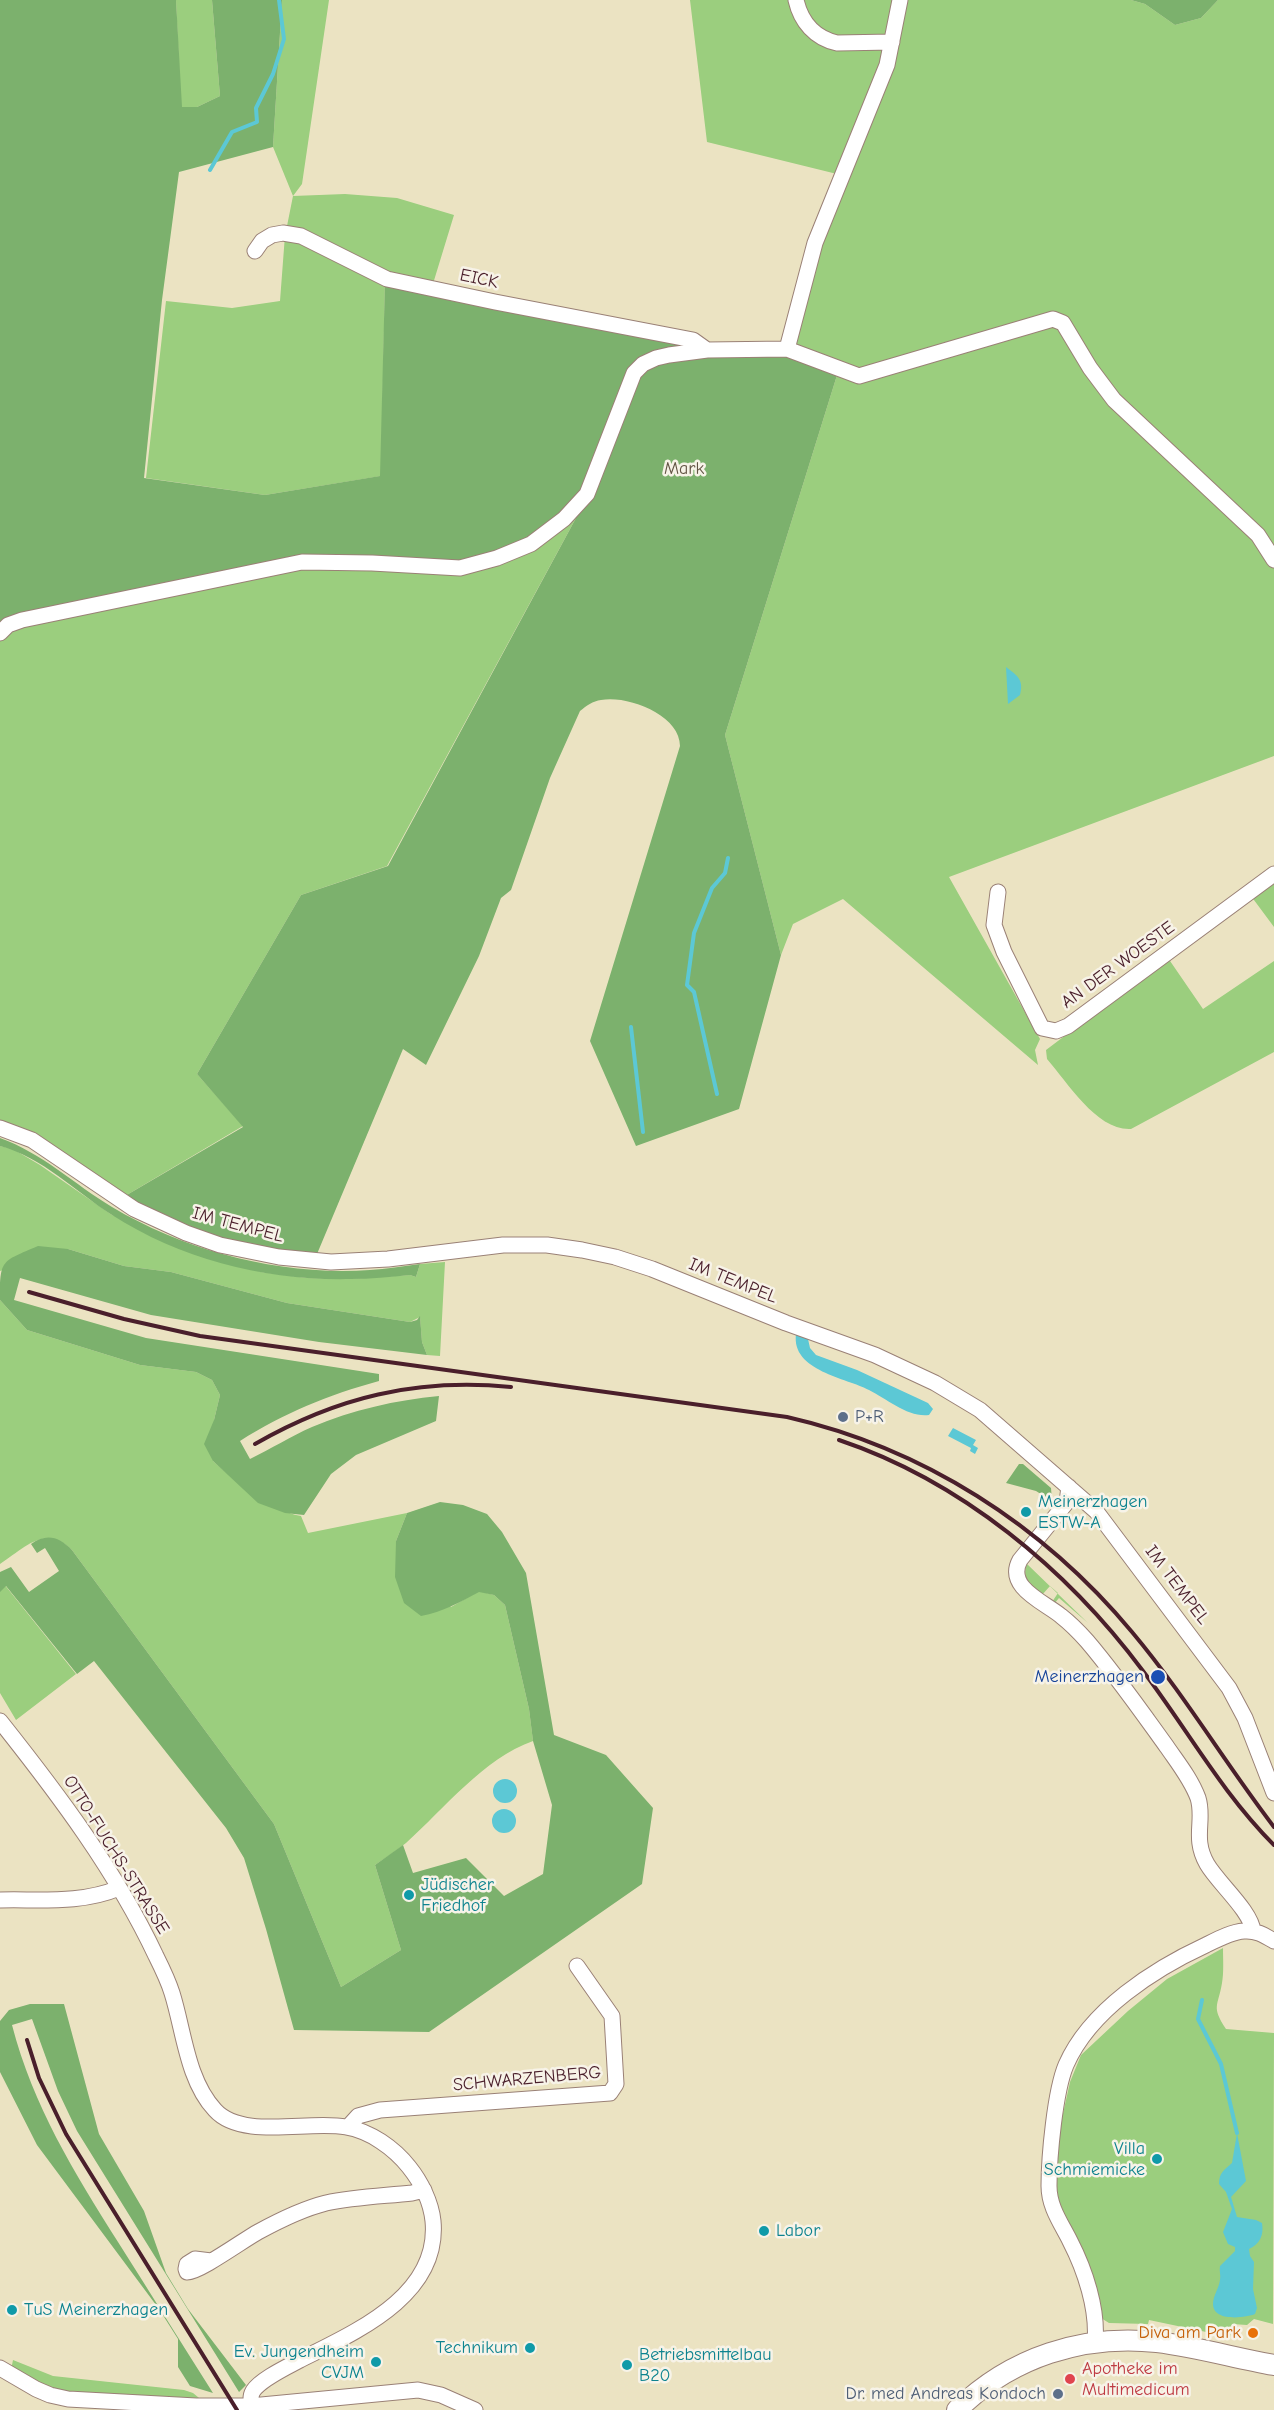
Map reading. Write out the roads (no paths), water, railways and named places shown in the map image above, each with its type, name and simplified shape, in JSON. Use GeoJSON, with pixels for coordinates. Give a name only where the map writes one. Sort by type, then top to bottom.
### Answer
{"type":"FeatureCollection","features":[{"type":"Feature","properties":{"kind":"main road"},"geometry":{"type":"LineString","coordinates":[[957,2410],[979,2390],[1017,2366],[1053,2351],[1095,2342],[1124,2340],[1158,2342],[1274,2365]]}},
{"type":"Feature","properties":{"kind":"street"},"geometry":{"type":"LineString","coordinates":[[796,0],[805,22],[820,37],[828,41],[892,42]]}},
{"type":"Feature","properties":{"kind":"street"},"geometry":{"type":"LineString","coordinates":[[787,349],[815,243],[887,65],[900,0]]}},
{"type":"Feature","properties":{"kind":"street","name":"EICK"},"geometry":{"type":"LineString","coordinates":[[255,251],[262,241],[272,235],[283,233],[301,236],[387,279],[693,340],[707,350]]}},
{"type":"Feature","properties":{"kind":"street"},"geometry":{"type":"LineString","coordinates":[[0,633],[8,625],[21,620],[302,562],[459,568],[497,558],[531,544],[564,519],[586,494],[634,373],[643,364],[656,358],[707,350],[787,349],[859,376],[1053,319],[1063,323],[1090,368],[1114,400],[1258,535],[1274,560]]}},
{"type":"Feature","properties":{"kind":"street","name":"AN DER WOESTE"},"geometry":{"type":"LineString","coordinates":[[999,892],[994,925],[1004,952],[1042,1028],[1056,1031],[1068,1026],[1274,874]]}},
{"type":"Feature","properties":{"kind":"street","name":"IM TEMPEL"},"geometry":{"type":"LineString","coordinates":[[0,1128],[32,1140],[134,1209],[186,1233],[220,1245],[279,1257],[331,1262],[369,1261],[503,1245],[547,1245],[615,1257],[875,1355],[935,1383],[965,1400],[1096,1511],[1217,1670],[1245,1718],[1274,1793]]}},
{"type":"Feature","properties":{"kind":"street"},"geometry":{"type":"LineString","coordinates":[[1068,1486],[1067,1502],[1020,1560],[1016,1566],[1017,1577],[1024,1589],[1070,1623],[1096,1653],[1143,1713],[1189,1779],[1199,1802],[1198,1842],[1203,1858],[1250,1920],[1253,1931]]}},
{"type":"Feature","properties":{"kind":"street","name":"OTTO-FUCHS-STRASSE"},"geometry":{"type":"LineString","coordinates":[[0,1721],[47,1780],[118,1888],[146,1936],[171,1992],[197,2082],[214,2110],[223,2118],[241,2125],[348,2127],[373,2137],[393,2150],[412,2170],[424,2190],[432,2213],[434,2239],[430,2256],[418,2281],[367,2324],[259,2385],[253,2391],[252,2408]]}},
{"type":"Feature","properties":{"kind":"street"},"geometry":{"type":"LineString","coordinates":[[0,1900],[99,1897],[118,1888]]}},
{"type":"Feature","properties":{"kind":"street"},"geometry":{"type":"LineString","coordinates":[[1095,2342],[1088,2282],[1076,2252],[1054,2210],[1049,2193],[1052,2146],[1066,2064],[1096,2022],[1131,1990],[1181,1956],[1234,1933],[1253,1931],[1274,1941]]}},
{"type":"Feature","properties":{"kind":"street","name":"SCHWARZENBERG"},"geometry":{"type":"LineString","coordinates":[[348,2127],[358,2116],[380,2110],[610,2093],[616,2084],[614,2022],[609,2010],[577,1966]]}},
{"type":"Feature","properties":{"kind":"street"},"geometry":{"type":"LineString","coordinates":[[211,2261],[253,2234],[304,2210],[340,2200],[424,2190]]}},
{"type":"Feature","properties":{"kind":"street"},"geometry":{"type":"LineString","coordinates":[[0,2368],[36,2389],[68,2399],[252,2408],[418,2390],[441,2395],[475,2410]]}},
{"type":"Feature","properties":{"kind":"water"},"geometry":{"type":"Polygon","coordinates":[[[1006,667],[1017,676],[1021,686],[1020,695],[1008,704],[1006,667]]]}},
{"type":"Feature","properties":{"kind":"water"},"geometry":{"type":"Polygon","coordinates":[[[796,1334],[808,1339],[810,1348],[816,1355],[857,1370],[928,1403],[933,1409],[929,1415],[914,1414],[869,1390],[811,1365],[802,1357],[797,1347],[796,1334]]]}},
{"type":"Feature","properties":{"kind":"water"},"geometry":{"type":"Polygon","coordinates":[[[953,1428],[976,1440],[973,1445],[978,1448],[975,1454],[970,1451],[971,1448],[948,1436],[953,1428]]]}},
{"type":"Feature","properties":{"kind":"water"},"geometry":{"type":"Polygon","coordinates":[[[505,1779],[514,1782],[517,1791],[514,1800],[505,1803],[496,1800],[493,1791],[496,1782],[505,1779]]]}},
{"type":"Feature","properties":{"kind":"water"},"geometry":{"type":"Polygon","coordinates":[[[504,1809],[513,1812],[516,1821],[513,1830],[504,1833],[495,1830],[492,1821],[495,1812],[504,1809]]]}},
{"type":"Feature","properties":{"kind":"water"},"geometry":{"type":"Polygon","coordinates":[[[1237,2133],[1246,2181],[1231,2197],[1237,2217],[1262,2223],[1262,2231],[1258,2242],[1249,2249],[1254,2262],[1253,2289],[1257,2308],[1255,2314],[1230,2317],[1218,2314],[1213,2304],[1220,2280],[1220,2266],[1235,2251],[1235,2247],[1228,2244],[1223,2232],[1232,2209],[1219,2180],[1224,2170],[1232,2163],[1237,2133]]]}},
{"type":"Feature","properties":{"kind":"waterway"},"geometry":{"type":"LineString","coordinates":[[210,170],[232,132],[257,122],[256,108],[273,74],[284,39],[279,0]]}},
{"type":"Feature","properties":{"kind":"waterway"},"geometry":{"type":"LineString","coordinates":[[717,1094],[694,992],[687,985],[694,933],[712,888],[725,873],[728,858]]}},
{"type":"Feature","properties":{"kind":"waterway"},"geometry":{"type":"LineString","coordinates":[[631,1027],[643,1132]]}},
{"type":"Feature","properties":{"kind":"waterway"},"geometry":{"type":"LineString","coordinates":[[1202,2000],[1198,2019],[1221,2064],[1237,2133]]}},
{"type":"Feature","properties":{"kind":"railway"},"geometry":{"type":"LineString","coordinates":[[29,1292],[124,1319],[200,1336],[787,1417],[837,1431],[886,1449],[932,1470],[977,1496],[1020,1525],[1097,1593],[1151,1656],[1274,1827]]}},
{"type":"Feature","properties":{"kind":"railway"},"geometry":{"type":"LineString","coordinates":[[255,1444],[316,1414],[378,1394],[442,1386],[511,1387]]}},
{"type":"Feature","properties":{"kind":"railway"},"geometry":{"type":"LineString","coordinates":[[839,1440],[927,1479],[969,1504],[1046,1564],[1113,1633],[1159,1693],[1221,1782],[1274,1845]]}},
{"type":"Feature","properties":{"kind":"railway"},"geometry":{"type":"LineString","coordinates":[[27,2040],[39,2078],[66,2134],[237,2410]]}},
{"type":"Feature","properties":{"kind":"place","name":"P+R"},"geometry":{"type":"Point","coordinates":[843,1417]}},
{"type":"Feature","properties":{"kind":"place","name":"Meinerzhagen ESTW-A"},"geometry":{"type":"Point","coordinates":[1026,1512]}},
{"type":"Feature","properties":{"kind":"place","name":"Meinerzhagen"},"geometry":{"type":"Point","coordinates":[1158,1677]}},
{"type":"Feature","properties":{"kind":"place","name":"Jüdischer Friedhof"},"geometry":{"type":"Point","coordinates":[409,1895]}},
{"type":"Feature","properties":{"kind":"place","name":"Villa Schmiemicke"},"geometry":{"type":"Point","coordinates":[1157,2159]}},
{"type":"Feature","properties":{"kind":"place","name":"Labor"},"geometry":{"type":"Point","coordinates":[764,2231]}},
{"type":"Feature","properties":{"kind":"place","name":"TuS Meinerzhagen"},"geometry":{"type":"Point","coordinates":[12,2310]}},
{"type":"Feature","properties":{"kind":"place","name":"Diva am Park"},"geometry":{"type":"Point","coordinates":[1253,2333]}},
{"type":"Feature","properties":{"kind":"place","name":"Technikum"},"geometry":{"type":"Point","coordinates":[530,2348]}},
{"type":"Feature","properties":{"kind":"place","name":"Ev. Jungendheim CVJM"},"geometry":{"type":"Point","coordinates":[376,2362]}},
{"type":"Feature","properties":{"kind":"place","name":"Betriebsmittelbau B20"},"geometry":{"type":"Point","coordinates":[627,2365]}},
{"type":"Feature","properties":{"kind":"place","name":"Apotheke im Multimedicum"},"geometry":{"type":"Point","coordinates":[1070,2379]}},
{"type":"Feature","properties":{"kind":"place","name":"Dr. med Andreas Kondoch"},"geometry":{"type":"Point","coordinates":[1058,2394]}},
{"type":"Feature","properties":{"kind":"park label","name":"Mark"},"geometry":{"type":"Point","coordinates":[684,469]}}]}
